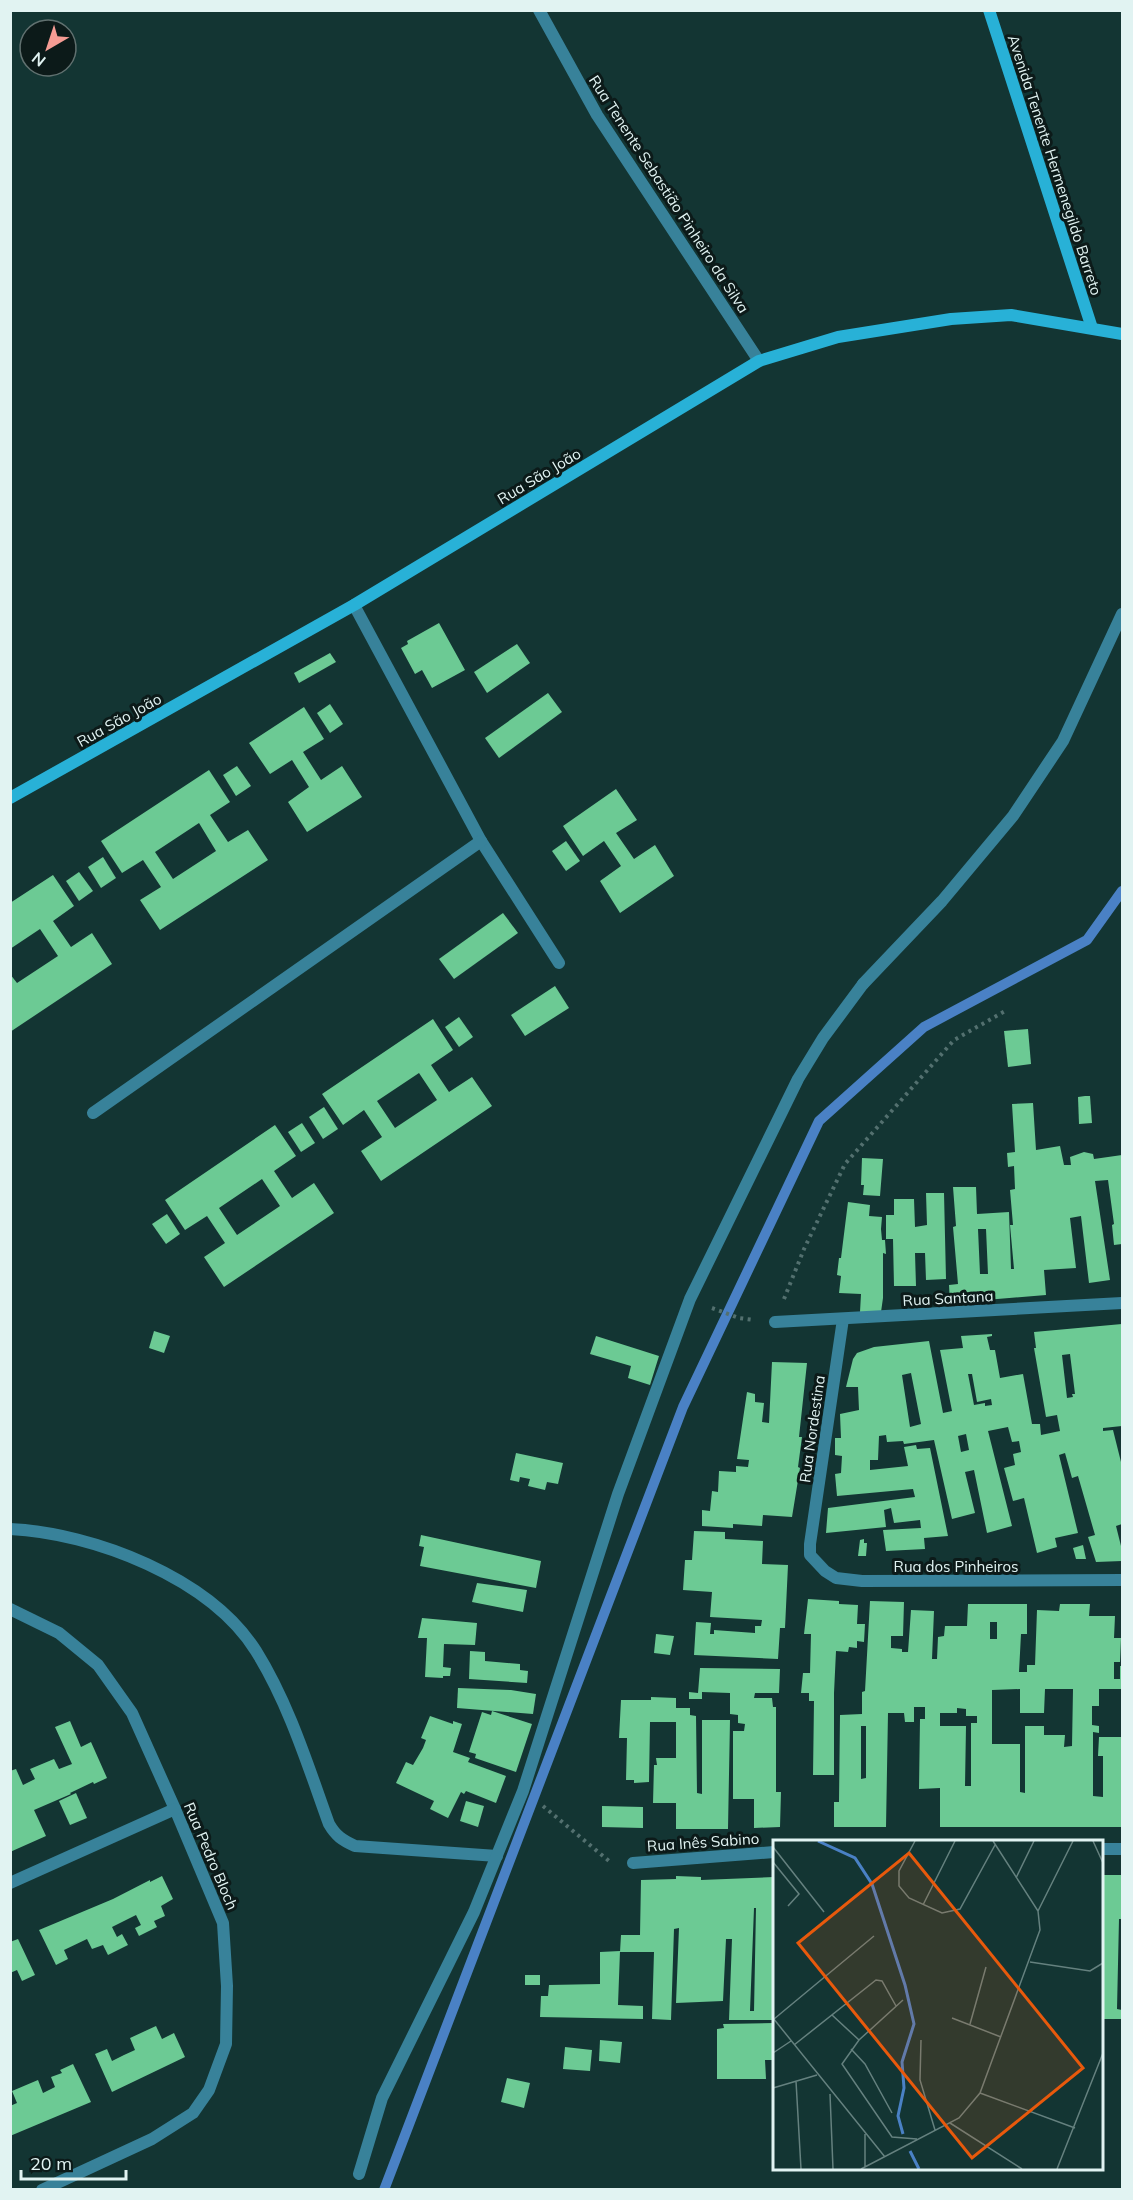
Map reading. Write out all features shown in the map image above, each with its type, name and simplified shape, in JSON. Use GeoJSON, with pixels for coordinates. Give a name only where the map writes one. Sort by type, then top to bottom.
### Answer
{"type":"FeatureCollection","features":[{"type":"Feature","properties":{"kind":"street","name":"Rua Tenente Sebastião Pinheiro da Silva"},"geometry":{"type":"LineString","coordinates":[[538,10],[597,115],[759,361]]}},
{"type":"Feature","properties":{"kind":"street","name":"Avenida Tenente Hermenegildo Barreto"},"geometry":{"type":"LineString","coordinates":[[989,10],[1092,328]]}},
{"type":"Feature","properties":{"kind":"street","name":"Rua São João"},"geometry":{"type":"LineString","coordinates":[[10,798],[354,605],[759,361],[838,337],[951,319],[1011,315],[1122,334]]}},
{"type":"Feature","properties":{"kind":"street"},"geometry":{"type":"LineString","coordinates":[[354,605],[481,841],[559,963]]}},
{"type":"Feature","properties":{"kind":"street"},"geometry":{"type":"LineString","coordinates":[[359,2174],[382,2098],[474,1912],[524,1791],[618,1494],[690,1299],[798,1079],[823,1038],[863,984],[942,901],[1013,816],[1064,741],[1122,614]]}},
{"type":"Feature","properties":{"kind":"street"},"geometry":{"type":"LineString","coordinates":[[93,1113],[481,841]]}},
{"type":"Feature","properties":{"kind":"street","name":"Rua Santana"},"geometry":{"type":"LineString","coordinates":[[775,1322],[1122,1303]]}},
{"type":"Feature","properties":{"kind":"street","name":"Rua Nordestina"},"geometry":{"type":"LineString","coordinates":[[810,1544],[843,1319]]}},
{"type":"Feature","properties":{"kind":"street"},"geometry":{"type":"LineString","coordinates":[[10,1529],[59,1535],[114,1549],[191,1586],[232,1622],[256,1650],[283,1702],[329,1824],[342,1840],[355,1846],[497,1856]]}},
{"type":"Feature","properties":{"kind":"street","name":"Rua dos Pinheiros"},"geometry":{"type":"LineString","coordinates":[[810,1544],[810,1555],[825,1571],[836,1578],[862,1581],[1122,1580]]}},
{"type":"Feature","properties":{"kind":"street","name":"Rua Pedro Bloch"},"geometry":{"type":"LineString","coordinates":[[10,1609],[59,1633],[98,1665],[132,1713],[223,1923],[227,1986],[226,2044],[209,2090],[193,2113],[152,2139],[42,2190]]}},
{"type":"Feature","properties":{"kind":"street"},"geometry":{"type":"LineString","coordinates":[[10,1883],[175,1809]]}},
{"type":"Feature","properties":{"kind":"street"},"geometry":{"type":"LineString","coordinates":[[1103,1849],[1122,1849]]}},
{"type":"Feature","properties":{"kind":"street","name":"Rua Inês Sabino"},"geometry":{"type":"LineString","coordinates":[[633,1863],[773,1852]]}},
{"type":"Feature","properties":{"kind":"path"},"geometry":{"type":"LineString","coordinates":[[775,1322],[804,1249],[845,1164],[954,1040],[1007,1010]]}},
{"type":"Feature","properties":{"kind":"path"},"geometry":{"type":"LineString","coordinates":[[709,1307],[739,1318]]}},
{"type":"Feature","properties":{"kind":"path"},"geometry":{"type":"LineString","coordinates":[[541,1804],[607,1860]]}},
{"type":"Feature","properties":{"kind":"building"},"geometry":{"type":"Polygon","coordinates":[[[439,623],[465,670],[432,688],[422,670],[415,674],[401,648],[408,644],[407,641],[439,623]]]}},
{"type":"Feature","properties":{"kind":"building"},"geometry":{"type":"Polygon","coordinates":[[[517,644],[530,663],[487,693],[474,672],[517,644]]]}},
{"type":"Feature","properties":{"kind":"building"},"geometry":{"type":"Polygon","coordinates":[[[330,653],[336,662],[299,683],[294,673],[330,653]]]}},
{"type":"Feature","properties":{"kind":"building"},"geometry":{"type":"Polygon","coordinates":[[[548,693],[562,712],[499,758],[485,738],[548,693]]]}},
{"type":"Feature","properties":{"kind":"building"},"geometry":{"type":"Polygon","coordinates":[[[330,704],[343,724],[330,733],[317,713],[330,704]]]}},
{"type":"Feature","properties":{"kind":"building"},"geometry":{"type":"Polygon","coordinates":[[[304,707],[324,739],[303,752],[321,780],[342,766],[362,797],[307,832],[288,802],[309,787],[292,760],[270,774],[249,743],[304,707]]]}},
{"type":"Feature","properties":{"kind":"building"},"geometry":{"type":"Polygon","coordinates":[[[237,766],[251,786],[236,796],[223,775],[237,766]]]}},
{"type":"Feature","properties":{"kind":"building"},"geometry":{"type":"Polygon","coordinates":[[[209,770],[230,802],[210,815],[228,842],[248,830],[268,860],[160,930],[140,900],[161,887],[143,860],[122,873],[101,841],[209,770]],[[199,823],[155,852],[173,879],[216,851],[199,823]]]}},
{"type":"Feature","properties":{"kind":"building"},"geometry":{"type":"Polygon","coordinates":[[[616,789],[637,820],[616,833],[634,859],[655,845],[674,876],[620,913],[600,881],[621,866],[604,841],[583,856],[563,826],[616,789]]]}},
{"type":"Feature","properties":{"kind":"building"},"geometry":{"type":"Polygon","coordinates":[[[566,841],[580,861],[566,871],[552,851],[566,841]]]}},
{"type":"Feature","properties":{"kind":"building"},"geometry":{"type":"Polygon","coordinates":[[[103,857],[116,878],[101,888],[88,867],[103,857]]]}},
{"type":"Feature","properties":{"kind":"building"},"geometry":{"type":"Polygon","coordinates":[[[79,872],[93,891],[79,901],[66,881],[79,872]]]}},
{"type":"Feature","properties":{"kind":"building"},"geometry":{"type":"Polygon","coordinates":[[[53,875],[74,906],[53,921],[71,947],[92,933],[112,964],[10,1032],[10,974],[17,983],[58,956],[40,929],[10,949],[10,903],[53,875]]]}},
{"type":"Feature","properties":{"kind":"building"},"geometry":{"type":"Polygon","coordinates":[[[503,913],[518,933],[454,979],[439,959],[503,913]]]}},
{"type":"Feature","properties":{"kind":"building"},"geometry":{"type":"Polygon","coordinates":[[[555,986],[569,1008],[525,1036],[511,1015],[555,986]]]}},
{"type":"Feature","properties":{"kind":"building"},"geometry":{"type":"Polygon","coordinates":[[[459,1017],[473,1037],[459,1047],[445,1027],[459,1017]]]}},
{"type":"Feature","properties":{"kind":"building"},"geometry":{"type":"Polygon","coordinates":[[[433,1019],[453,1050],[431,1065],[449,1092],[472,1077],[492,1106],[381,1181],[361,1151],[382,1137],[364,1110],[343,1125],[322,1094],[433,1019]],[[419,1073],[377,1101],[395,1128],[437,1100],[419,1073]]]}},
{"type":"Feature","properties":{"kind":"building"},"geometry":{"type":"Polygon","coordinates":[[[1028,1029],[1031,1064],[1008,1067],[1004,1031],[1028,1029]]]}},
{"type":"Feature","properties":{"kind":"building"},"geometry":{"type":"Polygon","coordinates":[[[1090,1096],[1092,1123],[1079,1124],[1078,1097],[1090,1096]]]}},
{"type":"Feature","properties":{"kind":"building"},"geometry":{"type":"Polygon","coordinates":[[[1033,1103],[1036,1150],[1060,1146],[1064,1165],[1071,1165],[1070,1157],[1084,1152],[1093,1154],[1094,1159],[1122,1155],[1122,1244],[1114,1245],[1112,1225],[1114,1224],[1108,1180],[1095,1181],[1110,1280],[1089,1283],[1081,1216],[1070,1218],[1076,1268],[1044,1270],[1046,1295],[950,1303],[949,1285],[958,1284],[953,1227],[956,1226],[953,1187],[976,1187],[977,1214],[1009,1212],[1011,1269],[1014,1269],[1010,1190],[1015,1189],[1014,1166],[1008,1167],[1007,1153],[1015,1152],[1012,1104],[1033,1103]],[[978,1229],[980,1274],[988,1274],[986,1229],[978,1229]]]}},
{"type":"Feature","properties":{"kind":"building"},"geometry":{"type":"Polygon","coordinates":[[[324,1107],[338,1129],[323,1139],[309,1117],[324,1107]]]}},
{"type":"Feature","properties":{"kind":"building"},"geometry":{"type":"Polygon","coordinates":[[[302,1123],[315,1143],[301,1152],[288,1132],[302,1123]]]}},
{"type":"Feature","properties":{"kind":"building"},"geometry":{"type":"Polygon","coordinates":[[[275,1125],[296,1156],[274,1171],[292,1198],[314,1183],[334,1213],[224,1287],[204,1257],[225,1243],[207,1216],[185,1230],[165,1200],[275,1125]],[[262,1179],[219,1208],[237,1235],[280,1206],[262,1179]]]}},
{"type":"Feature","properties":{"kind":"building"},"geometry":{"type":"Polygon","coordinates":[[[862,1158],[883,1159],[880,1196],[863,1195],[862,1158]]]}},
{"type":"Feature","properties":{"kind":"building"},"geometry":{"type":"Polygon","coordinates":[[[926,1193],[944,1193],[946,1279],[926,1280],[925,1253],[915,1253],[916,1286],[894,1286],[893,1239],[886,1239],[886,1215],[894,1215],[894,1199],[914,1199],[915,1227],[927,1225],[926,1193]]]}},
{"type":"Feature","properties":{"kind":"building"},"geometry":{"type":"Polygon","coordinates":[[[848,1202],[870,1205],[869,1216],[882,1217],[882,1240],[885,1240],[886,1254],[883,1253],[881,1312],[860,1312],[861,1294],[839,1293],[841,1276],[837,1275],[848,1202]]]}},
{"type":"Feature","properties":{"kind":"building"},"geometry":{"type":"Polygon","coordinates":[[[167,1214],[180,1234],[166,1244],[152,1224],[167,1214]]]}},
{"type":"Feature","properties":{"kind":"building"},"geometry":{"type":"Polygon","coordinates":[[[1122,1324],[1122,1426],[1103,1428],[1103,1431],[1113,1430],[1122,1466],[1122,1524],[1116,1526],[1122,1550],[1122,1561],[1096,1562],[1088,1537],[1095,1535],[1078,1476],[1072,1478],[1065,1453],[1059,1455],[1078,1533],[1055,1538],[1057,1547],[1037,1553],[1024,1498],[1013,1501],[1004,1468],[1015,1465],[1013,1454],[1021,1452],[1019,1441],[1012,1442],[1008,1427],[988,1431],[1012,1526],[987,1533],[974,1470],[965,1472],[975,1513],[952,1519],[934,1440],[904,1444],[903,1441],[887,1442],[886,1435],[879,1436],[878,1460],[870,1460],[870,1470],[908,1466],[904,1447],[916,1445],[917,1449],[930,1448],[948,1536],[924,1538],[925,1549],[886,1551],[883,1530],[921,1528],[920,1520],[894,1523],[891,1508],[884,1510],[886,1527],[826,1533],[828,1508],[915,1497],[913,1489],[837,1496],[835,1474],[841,1473],[842,1456],[835,1455],[835,1438],[841,1438],[840,1414],[859,1410],[858,1387],[846,1387],[853,1359],[857,1353],[874,1347],[929,1341],[943,1413],[952,1411],[940,1350],[963,1348],[961,1336],[992,1334],[987,1337],[990,1350],[995,1350],[1000,1378],[1023,1374],[1032,1424],[1040,1424],[1041,1435],[1060,1431],[1057,1415],[1046,1417],[1034,1348],[1036,1348],[1034,1332],[1122,1324]],[[1070,1354],[1062,1355],[1067,1398],[1073,1397],[1072,1394],[1075,1394],[1070,1354]],[[911,1373],[902,1375],[910,1427],[921,1424],[911,1373]],[[968,1374],[974,1405],[985,1403],[985,1406],[992,1405],[991,1399],[977,1402],[972,1374],[968,1374]],[[966,1434],[958,1436],[961,1452],[969,1450],[966,1434]]]}},
{"type":"Feature","properties":{"kind":"building"},"geometry":{"type":"Polygon","coordinates":[[[154,1331],[170,1336],[164,1353],[149,1348],[154,1331]]]}},
{"type":"Feature","properties":{"kind":"building"},"geometry":{"type":"Polygon","coordinates":[[[596,1336],[659,1356],[650,1385],[628,1378],[631,1366],[590,1354],[596,1336]]]}},
{"type":"Feature","properties":{"kind":"building"},"geometry":{"type":"Polygon","coordinates":[[[772,1362],[807,1363],[799,1437],[802,1437],[798,1467],[800,1468],[792,1517],[763,1515],[762,1526],[733,1524],[733,1528],[702,1526],[702,1510],[710,1511],[712,1491],[718,1492],[719,1471],[736,1472],[736,1466],[748,1467],[749,1460],[737,1459],[747,1392],[755,1394],[755,1402],[764,1403],[762,1422],[769,1423],[772,1362]]]}},
{"type":"Feature","properties":{"kind":"building"},"geometry":{"type":"Polygon","coordinates":[[[516,1453],[563,1463],[558,1484],[547,1482],[545,1490],[528,1486],[530,1479],[520,1477],[519,1482],[510,1480],[516,1453]]]}},
{"type":"Feature","properties":{"kind":"building"},"geometry":{"type":"Polygon","coordinates":[[[694,1531],[725,1532],[725,1539],[763,1541],[762,1564],[788,1565],[785,1628],[780,1628],[778,1659],[694,1655],[696,1622],[711,1623],[710,1634],[714,1634],[714,1630],[755,1633],[755,1626],[761,1626],[762,1620],[710,1617],[712,1592],[683,1590],[685,1560],[692,1560],[694,1531]]]}},
{"type":"Feature","properties":{"kind":"building"},"geometry":{"type":"Polygon","coordinates":[[[421,1535],[541,1561],[536,1588],[420,1566],[424,1547],[419,1546],[421,1535]]]}},
{"type":"Feature","properties":{"kind":"building"},"geometry":{"type":"Polygon","coordinates":[[[864,1539],[864,1543],[867,1543],[866,1556],[858,1556],[860,1540],[864,1539]]]}},
{"type":"Feature","properties":{"kind":"building"},"geometry":{"type":"Polygon","coordinates":[[[1083,1545],[1086,1559],[1076,1559],[1073,1548],[1083,1545]]]}},
{"type":"Feature","properties":{"kind":"building"},"geometry":{"type":"Polygon","coordinates":[[[477,1583],[527,1590],[523,1612],[472,1602],[477,1583]]]}},
{"type":"Feature","properties":{"kind":"building"},"geometry":{"type":"Polygon","coordinates":[[[808,1599],[858,1605],[857,1624],[865,1624],[864,1642],[857,1641],[857,1648],[849,1647],[848,1652],[836,1651],[834,1775],[813,1775],[814,1701],[809,1701],[809,1693],[801,1693],[803,1673],[810,1673],[811,1634],[804,1634],[808,1599]]]}},
{"type":"Feature","properties":{"kind":"building"},"geometry":{"type":"Polygon","coordinates":[[[870,1601],[904,1602],[903,1636],[891,1636],[891,1648],[902,1649],[902,1652],[908,1652],[911,1610],[934,1611],[932,1659],[937,1659],[938,1637],[944,1636],[945,1626],[967,1626],[968,1604],[1027,1604],[1027,1634],[1021,1634],[1019,1672],[1027,1672],[1027,1665],[1035,1665],[1037,1610],[1059,1611],[1060,1604],[1090,1604],[1089,1616],[1115,1616],[1114,1638],[1121,1638],[1120,1662],[1114,1662],[1114,1679],[1120,1679],[1120,1666],[1122,1666],[1122,1689],[1099,1689],[1099,1706],[1092,1706],[1092,1725],[1099,1726],[1099,1733],[1093,1732],[1093,1796],[1103,1797],[1103,1756],[1098,1756],[1099,1737],[1122,1737],[1122,1827],[940,1827],[940,1788],[919,1789],[920,1719],[925,1719],[925,1707],[914,1707],[914,1722],[905,1722],[904,1713],[888,1713],[886,1827],[834,1827],[834,1802],[839,1802],[840,1715],[862,1714],[862,1692],[865,1691],[870,1601]],[[990,1622],[990,1639],[997,1639],[997,1622],[990,1622]],[[1020,1689],[992,1690],[992,1744],[1020,1744],[1020,1792],[1025,1793],[1025,1726],[1044,1726],[1044,1735],[1065,1735],[1064,1747],[1072,1746],[1073,1689],[1045,1689],[1044,1713],[1020,1713],[1020,1689]],[[957,1708],[957,1713],[940,1713],[940,1726],[966,1726],[965,1786],[971,1786],[971,1723],[977,1723],[977,1716],[966,1716],[966,1709],[957,1708]],[[861,1726],[861,1779],[866,1778],[866,1726],[861,1726]]]}},
{"type":"Feature","properties":{"kind":"building"},"geometry":{"type":"Polygon","coordinates":[[[422,1618],[477,1623],[475,1645],[444,1644],[443,1667],[451,1668],[450,1676],[425,1677],[427,1638],[418,1638],[422,1618]]]}},
{"type":"Feature","properties":{"kind":"building"},"geometry":{"type":"Polygon","coordinates":[[[656,1634],[674,1636],[670,1655],[654,1653],[656,1634]]]}},
{"type":"Feature","properties":{"kind":"building"},"geometry":{"type":"Polygon","coordinates":[[[470,1651],[485,1652],[485,1661],[520,1664],[520,1670],[528,1671],[527,1683],[469,1679],[470,1651]]]}},
{"type":"Feature","properties":{"kind":"building"},"geometry":{"type":"Polygon","coordinates":[[[700,1668],[780,1669],[779,1693],[755,1693],[754,1698],[772,1698],[773,1707],[776,1707],[776,1792],[781,1792],[780,1827],[754,1828],[754,1799],[733,1799],[733,1731],[744,1731],[745,1724],[738,1723],[738,1715],[730,1714],[730,1693],[702,1692],[702,1699],[689,1699],[689,1692],[698,1693],[700,1668]]]}},
{"type":"Feature","properties":{"kind":"building"},"geometry":{"type":"Polygon","coordinates":[[[458,1688],[511,1690],[536,1694],[533,1714],[457,1708],[458,1688]]]}},
{"type":"Feature","properties":{"kind":"building"},"geometry":{"type":"Polygon","coordinates":[[[651,1697],[676,1698],[676,1708],[690,1708],[690,1715],[696,1716],[697,1793],[702,1794],[702,1720],[730,1720],[728,1829],[676,1829],[676,1803],[653,1803],[656,1758],[676,1758],[676,1722],[650,1722],[649,1782],[634,1783],[634,1780],[626,1780],[627,1738],[619,1738],[621,1700],[651,1700],[651,1697]]]}},
{"type":"Feature","properties":{"kind":"building"},"geometry":{"type":"Polygon","coordinates":[[[492,1711],[532,1724],[516,1772],[475,1758],[476,1754],[469,1752],[482,1712],[491,1715],[492,1711]]]}},
{"type":"Feature","properties":{"kind":"building"},"geometry":{"type":"Polygon","coordinates":[[[430,1716],[453,1724],[453,1721],[462,1724],[453,1752],[470,1758],[468,1762],[506,1776],[496,1803],[466,1791],[464,1794],[461,1792],[448,1818],[430,1809],[434,1801],[396,1783],[406,1762],[413,1765],[423,1748],[426,1740],[421,1738],[430,1716]]]}},
{"type":"Feature","properties":{"kind":"building"},"geometry":{"type":"Polygon","coordinates":[[[70,1721],[81,1747],[91,1742],[107,1778],[94,1784],[93,1782],[34,1810],[46,1836],[10,1852],[10,1771],[16,1769],[23,1785],[35,1779],[30,1769],[54,1759],[59,1769],[72,1764],[55,1727],[70,1721]]]}},
{"type":"Feature","properties":{"kind":"building"},"geometry":{"type":"Polygon","coordinates":[[[76,1793],[87,1818],[70,1825],[59,1801],[76,1793]]]}},
{"type":"Feature","properties":{"kind":"building"},"geometry":{"type":"Polygon","coordinates":[[[466,1801],[484,1806],[478,1827],[460,1821],[466,1801]]]}},
{"type":"Feature","properties":{"kind":"building"},"geometry":{"type":"Polygon","coordinates":[[[602,1806],[643,1807],[643,1828],[602,1827],[602,1806]]]}},
{"type":"Feature","properties":{"kind":"building"},"geometry":{"type":"Polygon","coordinates":[[[1103,1875],[1122,1875],[1117,2009],[1122,2010],[1122,2019],[1103,2019],[1103,1875]]]}},
{"type":"Feature","properties":{"kind":"building"},"geometry":{"type":"Polygon","coordinates":[[[162,1876],[173,1899],[161,1906],[165,1916],[154,1921],[157,1927],[139,1936],[135,1928],[141,1925],[136,1915],[112,1927],[117,1937],[122,1934],[128,1945],[108,1955],[103,1945],[92,1949],[87,1939],[64,1950],[68,1959],[56,1965],[39,1930],[162,1876]]]}},
{"type":"Feature","properties":{"kind":"building"},"geometry":{"type":"Polygon","coordinates":[[[676,1876],[701,1877],[701,1880],[773,1877],[773,2020],[729,2020],[732,1939],[726,1939],[723,2001],[676,2003],[679,1928],[674,1929],[671,2020],[652,2019],[654,1952],[620,1952],[621,1935],[640,1935],[641,1880],[676,1879],[676,1876]],[[754,1908],[750,2011],[754,2011],[756,1908],[754,1908]]]}},
{"type":"Feature","properties":{"kind":"building"},"geometry":{"type":"Polygon","coordinates":[[[18,1939],[35,1975],[22,1981],[17,1970],[10,1973],[10,1942],[18,1939]]]}},
{"type":"Feature","properties":{"kind":"building"},"geometry":{"type":"Polygon","coordinates":[[[620,1951],[618,2005],[643,2006],[643,2019],[540,2017],[541,1996],[548,1996],[549,1985],[600,1984],[600,1952],[620,1951]]]}},
{"type":"Feature","properties":{"kind":"building"},"geometry":{"type":"Polygon","coordinates":[[[525,1975],[540,1975],[540,1985],[525,1985],[525,1975]]]}},
{"type":"Feature","properties":{"kind":"building"},"geometry":{"type":"Polygon","coordinates":[[[773,2023],[773,2060],[765,2060],[766,2079],[717,2079],[717,2029],[724,2028],[723,2024],[773,2023]]]}},
{"type":"Feature","properties":{"kind":"building"},"geometry":{"type":"Polygon","coordinates":[[[156,2026],[162,2039],[174,2033],[185,2057],[112,2092],[95,2054],[107,2049],[112,2061],[135,2050],[130,2038],[156,2026]]]}},
{"type":"Feature","properties":{"kind":"building"},"geometry":{"type":"Polygon","coordinates":[[[600,2040],[622,2042],[620,2063],[599,2061],[600,2040]]]}},
{"type":"Feature","properties":{"kind":"building"},"geometry":{"type":"Polygon","coordinates":[[[565,2047],[592,2050],[590,2071],[563,2069],[565,2047]]]}},
{"type":"Feature","properties":{"kind":"building"},"geometry":{"type":"Polygon","coordinates":[[[73,2064],[91,2102],[10,2136],[10,2106],[17,2103],[12,2091],[38,2080],[43,2093],[55,2087],[51,2077],[62,2073],[60,2070],[73,2064]]]}},
{"type":"Feature","properties":{"kind":"building"},"geometry":{"type":"Polygon","coordinates":[[[507,2078],[530,2083],[524,2108],[501,2102],[507,2078]]]}},
{"type":"Feature","properties":{"kind":"waterway"},"geometry":{"type":"LineString","coordinates":[[384,2190],[683,1407],[819,1121],[924,1027],[1087,940],[1122,891]]}}]}
